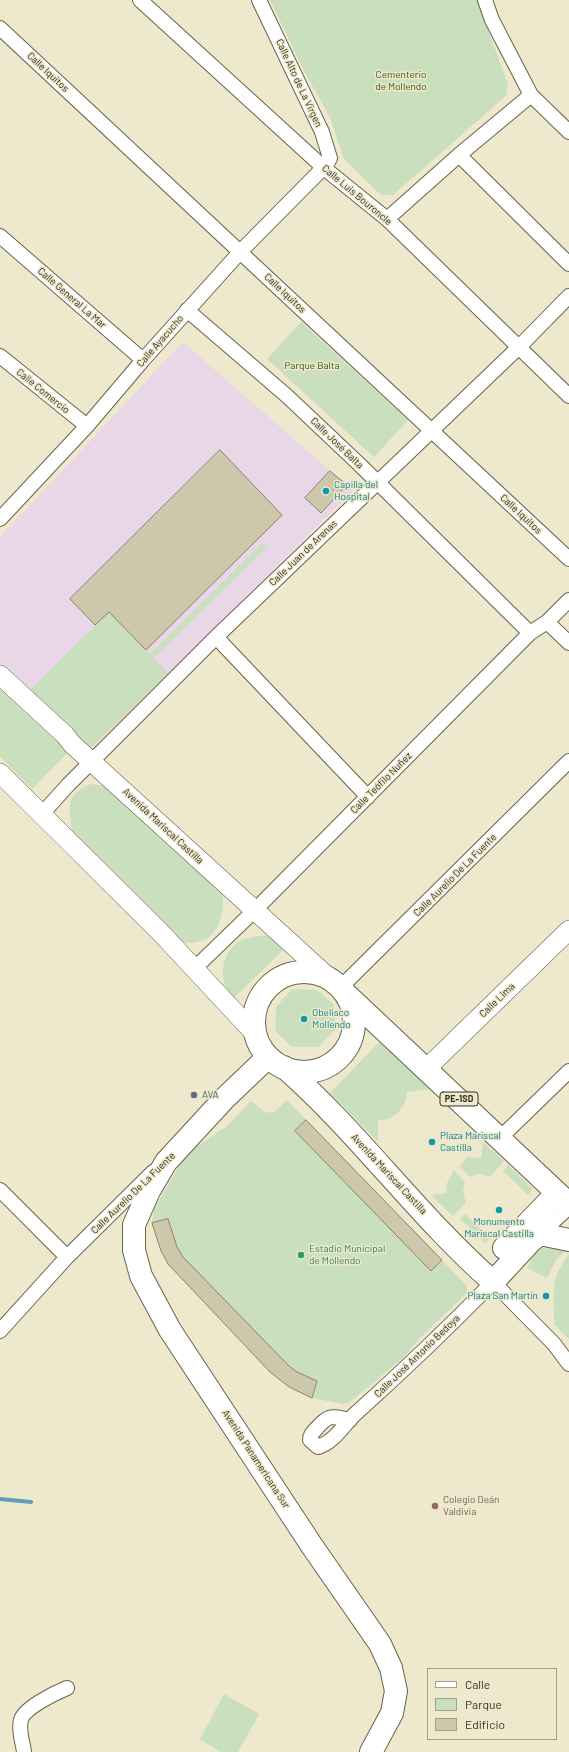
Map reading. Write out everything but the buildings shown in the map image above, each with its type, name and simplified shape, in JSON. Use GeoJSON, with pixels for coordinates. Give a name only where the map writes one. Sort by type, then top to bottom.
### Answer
{"type":"FeatureCollection","features":[{"type":"Feature","properties":{"kind":"main road"},"geometry":{"type":"LineString","coordinates":[[299,972],[316,973],[338,987],[354,1020],[352,1033],[347,1046],[330,1064],[319,1069],[307,1071],[276,1062],[259,1044],[256,1035],[255,1015],[257,1005],[264,992],[275,981],[299,972]]}},
{"type":"Feature","properties":{"kind":"main road","name":"Avenida Mariscal Castilla"},"geometry":{"type":"LineString","coordinates":[[338,987],[500,1138],[565,1202]]}},
{"type":"Feature","properties":{"kind":"main road","name":"Avenida Mariscal Castilla"},"geometry":{"type":"LineString","coordinates":[[276,1062],[346,1129],[487,1277]]}},
{"type":"Feature","properties":{"kind":"main road","name":"Calle Aurelio De La Fuente"},"geometry":{"type":"LineString","coordinates":[[166,1162],[208,1115],[276,1062]]}},
{"type":"Feature","properties":{"kind":"main road","name":"Avenida Panamericana Sur"},"geometry":{"type":"LineString","coordinates":[[166,1162],[149,1191],[134,1225],[134,1250],[141,1276],[170,1330],[312,1546],[380,1644],[391,1668],[396,1691],[392,1713],[371,1752]]}},
{"type":"Feature","properties":{"kind":"main road"},"geometry":{"type":"LineString","coordinates":[[487,1277],[565,1202]]}},
{"type":"Feature","properties":{"kind":"main road"},"geometry":{"type":"LineString","coordinates":[[540,1234],[569,1240]]}},
{"type":"Feature","properties":{"kind":"main road","name":"Calle José Antonio Bedoya"},"geometry":{"type":"LineString","coordinates":[[487,1277],[540,1234]]}},
{"type":"Feature","properties":{"kind":"street","name":"Calle Luis Bouroncle"},"geometry":{"type":"LineString","coordinates":[[140,0],[324,168],[387,219],[569,396]]}},
{"type":"Feature","properties":{"kind":"street","name":"Calle Alto de La Virgen"},"geometry":{"type":"LineString","coordinates":[[259,0],[322,132],[330,158],[324,168]]}},
{"type":"Feature","properties":{"kind":"street"},"geometry":{"type":"LineString","coordinates":[[485,0],[492,20],[531,95],[569,132]]}},
{"type":"Feature","properties":{"kind":"street","name":"Calle Iquitos"},"geometry":{"type":"LineString","coordinates":[[0,28],[569,559]]}},
{"type":"Feature","properties":{"kind":"street"},"geometry":{"type":"LineString","coordinates":[[387,219],[458,155],[531,95]]}},
{"type":"Feature","properties":{"kind":"street"},"geometry":{"type":"LineString","coordinates":[[458,155],[569,264]]}},
{"type":"Feature","properties":{"kind":"street","name":"Calle Ayacucho"},"geometry":{"type":"LineString","coordinates":[[0,519],[87,426],[143,360],[240,252],[324,168]]}},
{"type":"Feature","properties":{"kind":"street","name":"Calle General La Mar"},"geometry":{"type":"LineString","coordinates":[[0,236],[143,360]]}},
{"type":"Feature","properties":{"kind":"street","name":"Calle Juan de Arenas"},"geometry":{"type":"LineString","coordinates":[[41,815],[68,785],[216,638],[376,482],[519,347],[569,296]]}},
{"type":"Feature","properties":{"kind":"street","name":"Calle José Balta"},"geometry":{"type":"LineString","coordinates":[[187,310],[287,396],[530,633]]}},
{"type":"Feature","properties":{"kind":"street","name":"Calle Comercio"},"geometry":{"type":"LineString","coordinates":[[0,356],[87,426]]}},
{"type":"Feature","properties":{"kind":"street","name":"Calle Teófilo Nuñez"},"geometry":{"type":"LineString","coordinates":[[195,968],[255,910],[530,633],[547,622],[569,600]]}},
{"type":"Feature","properties":{"kind":"street"},"geometry":{"type":"LineString","coordinates":[[547,622],[569,643]]}},
{"type":"Feature","properties":{"kind":"street"},"geometry":{"type":"LineString","coordinates":[[216,638],[368,796]]}},
{"type":"Feature","properties":{"kind":"street","name":"Avenida Mariscal Castilla"},"geometry":{"type":"LineString","coordinates":[[0,675],[92,762],[338,987]]}},
{"type":"Feature","properties":{"kind":"street","name":"Calle Aurelio De La Fuente"},"geometry":{"type":"LineString","coordinates":[[338,987],[569,761]]}},
{"type":"Feature","properties":{"kind":"street"},"geometry":{"type":"LineString","coordinates":[[0,773],[195,968],[256,1035]]}},
{"type":"Feature","properties":{"kind":"street","name":"Calle Lima"},"geometry":{"type":"LineString","coordinates":[[426,1069],[569,930]]}},
{"type":"Feature","properties":{"kind":"street"},"geometry":{"type":"LineString","coordinates":[[500,1138],[569,1071]]}},
{"type":"Feature","properties":{"kind":"street","name":"Calle Aurelio De La Fuente"},"geometry":{"type":"LineString","coordinates":[[0,1331],[67,1257],[146,1178],[166,1162]]}},
{"type":"Feature","properties":{"kind":"street"},"geometry":{"type":"LineString","coordinates":[[0,1190],[67,1257]]}},
{"type":"Feature","properties":{"kind":"street","name":"Calle José Antonio Bedoya"},"geometry":{"type":"LineString","coordinates":[[540,1234],[565,1202]]}},
{"type":"Feature","properties":{"kind":"street"},"geometry":{"type":"LineString","coordinates":[[487,1277],[554,1344],[569,1364]]}},
{"type":"Feature","properties":{"kind":"street","name":"Calle José Antonio Bedoya"},"geometry":{"type":"LineString","coordinates":[[350,1420],[397,1376],[487,1277]]}},
{"type":"Feature","properties":{"kind":"street"},"geometry":{"type":"LineString","coordinates":[[554,1344],[569,1355]]}},
{"type":"Feature","properties":{"kind":"street"},"geometry":{"type":"LineString","coordinates":[[24,1752],[20,1728],[21,1720],[33,1707],[67,1688]]}},
{"type":"Feature","properties":{"kind":"shaded area"},"geometry":{"type":"Polygon","coordinates":[[[183,342],[353,491],[87,752],[0,669],[0,537],[183,342]]]}},
{"type":"Feature","properties":{"kind":"green space","name":"Cementerio de Mollendo"},"geometry":{"type":"Polygon","coordinates":[[[270,0],[477,0],[508,84],[506,96],[393,195],[381,195],[344,159],[330,118],[302,67],[270,0]]]}},
{"type":"Feature","properties":{"kind":"green space","name":"Parque Balta"},"geometry":{"type":"Polygon","coordinates":[[[301,322],[408,420],[374,457],[267,359],[301,322]]]}},
{"type":"Feature","properties":{"kind":"green space"},"geometry":{"type":"Polygon","coordinates":[[[262,543],[266,548],[154,658],[168,673],[87,752],[27,693],[109,612],[150,654],[262,543]]]}},
{"type":"Feature","properties":{"kind":"green space"},"geometry":{"type":"Polygon","coordinates":[[[0,680],[73,747],[32,789],[0,756],[0,680]]]}},
{"type":"Feature","properties":{"kind":"green space"},"geometry":{"type":"Polygon","coordinates":[[[91,784],[107,786],[222,887],[223,906],[219,924],[208,938],[199,942],[189,943],[171,939],[72,832],[70,804],[72,798],[82,788],[91,784]]]}},
{"type":"Feature","properties":{"kind":"green space"},"geometry":{"type":"Polygon","coordinates":[[[268,935],[287,946],[233,999],[228,993],[223,979],[224,963],[227,955],[237,943],[244,939],[268,935]]]}},
{"type":"Feature","properties":{"kind":"green space"},"geometry":{"type":"Polygon","coordinates":[[[292,989],[317,990],[334,1005],[335,1030],[318,1047],[292,1047],[275,1031],[276,1007],[292,989]]]}},
{"type":"Feature","properties":{"kind":"green space"},"geometry":{"type":"Polygon","coordinates":[[[380,1041],[431,1089],[407,1092],[402,1108],[394,1116],[384,1120],[378,1120],[378,1142],[330,1093],[380,1041]]]}},
{"type":"Feature","properties":{"kind":"green space","name":"Estadio Municipal de Mollendo"},"geometry":{"type":"Polygon","coordinates":[[[287,1100],[467,1286],[467,1293],[421,1337],[403,1358],[350,1402],[343,1404],[312,1398],[289,1387],[272,1373],[168,1264],[161,1251],[152,1223],[154,1209],[182,1161],[193,1149],[227,1126],[251,1101],[265,1112],[273,1113],[287,1100]]]}},
{"type":"Feature","properties":{"kind":"green space"},"geometry":{"type":"Polygon","coordinates":[[[483,1142],[504,1161],[490,1177],[479,1174],[470,1177],[459,1166],[468,1157],[481,1158],[483,1142]]]}},
{"type":"Feature","properties":{"kind":"green space"},"geometry":{"type":"Polygon","coordinates":[[[508,1165],[533,1189],[528,1195],[503,1171],[508,1165]]]}},
{"type":"Feature","properties":{"kind":"green space"},"geometry":{"type":"Polygon","coordinates":[[[454,1170],[465,1182],[463,1192],[466,1203],[453,1216],[431,1195],[447,1193],[446,1185],[454,1170]]]}},
{"type":"Feature","properties":{"kind":"green space"},"geometry":{"type":"Polygon","coordinates":[[[465,1214],[490,1238],[485,1243],[460,1219],[465,1214]]]}},
{"type":"Feature","properties":{"kind":"green space"},"geometry":{"type":"Polygon","coordinates":[[[543,1248],[566,1250],[556,1260],[547,1278],[527,1268],[536,1251],[543,1248]]]}},
{"type":"Feature","properties":{"kind":"green space"},"geometry":{"type":"Polygon","coordinates":[[[569,1254],[569,1339],[554,1324],[554,1288],[558,1272],[569,1254]]]}},
{"type":"Feature","properties":{"kind":"green space"},"geometry":{"type":"Polygon","coordinates":[[[224,1694],[259,1714],[238,1752],[220,1752],[200,1739],[224,1694]]]}},
{"type":"Feature","properties":{"kind":"waterway"},"geometry":{"type":"LineString","coordinates":[[0,1499],[31,1502]]}},
{"type":"Feature","properties":{"kind":"place","name":"Capilla del Hospital"},"geometry":{"type":"Point","coordinates":[326,491]}},
{"type":"Feature","properties":{"kind":"place","name":"Obelisco Mollendo"},"geometry":{"type":"Point","coordinates":[304,1019]}},
{"type":"Feature","properties":{"kind":"place","name":"AVA"},"geometry":{"type":"Point","coordinates":[194,1095]}},
{"type":"Feature","properties":{"kind":"place","name":"Plaza Mariscal Castilla"},"geometry":{"type":"Point","coordinates":[432,1142]}},
{"type":"Feature","properties":{"kind":"place","name":"Monumento Mariscal Castilla"},"geometry":{"type":"Point","coordinates":[499,1210]}},
{"type":"Feature","properties":{"kind":"place","name":"Estadio Municipal de Mollendo"},"geometry":{"type":"Point","coordinates":[301,1255]}},
{"type":"Feature","properties":{"kind":"place","name":"Plaza San Martín"},"geometry":{"type":"Point","coordinates":[546,1296]}},
{"type":"Feature","properties":{"kind":"place","name":"Colegio Deán Valdivia"},"geometry":{"type":"Point","coordinates":[435,1506]}}]}
